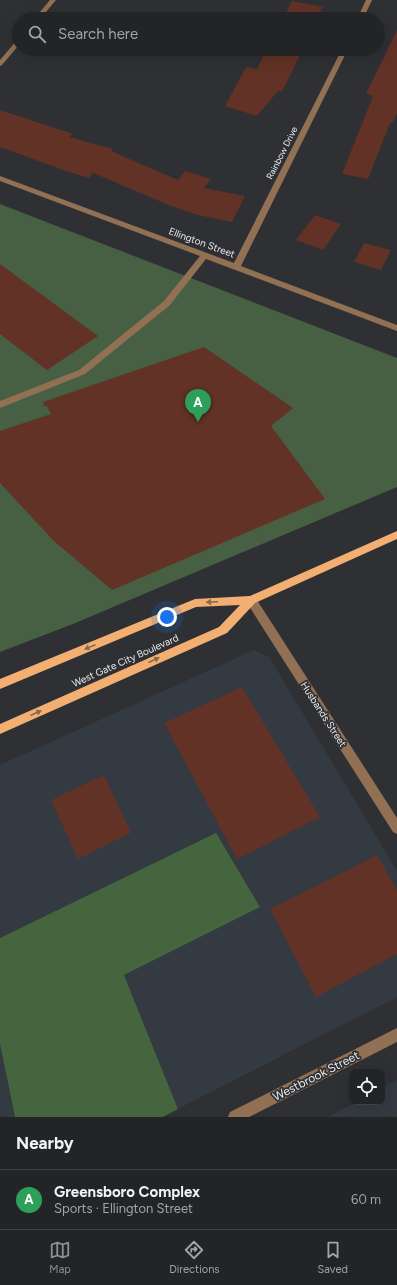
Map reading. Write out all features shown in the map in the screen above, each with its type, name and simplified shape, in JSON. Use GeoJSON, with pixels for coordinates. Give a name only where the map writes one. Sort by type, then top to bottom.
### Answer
{"type":"FeatureCollection","features":[{"type":"Feature","properties":{"kind":"main road","name":"West Gate City Boulevard"},"geometry":{"type":"LineString","coordinates":[[0,684],[196,603],[251,600],[397,535]]}},
{"type":"Feature","properties":{"kind":"main road","name":"West Gate City Boulevard"},"geometry":{"type":"LineString","coordinates":[[0,729],[223,630],[251,600]]}},
{"type":"Feature","properties":{"kind":"street"},"geometry":{"type":"LineString","coordinates":[[43,12],[52,0]]}},
{"type":"Feature","properties":{"kind":"street"},"geometry":{"type":"LineString","coordinates":[[363,12],[369,0]]}},
{"type":"Feature","properties":{"kind":"street"},"geometry":{"type":"LineString","coordinates":[[0,64],[12,49]]}},
{"type":"Feature","properties":{"kind":"street","name":"Rainbow Drive"},"geometry":{"type":"LineString","coordinates":[[236,267],[342,56]]}},
{"type":"Feature","properties":{"kind":"street","name":"Ellington Street"},"geometry":{"type":"LineString","coordinates":[[0,178],[397,328]]}},
{"type":"Feature","properties":{"kind":"street"},"geometry":{"type":"LineString","coordinates":[[0,405],[82,372],[166,303],[204,255]]}},
{"type":"Feature","properties":{"kind":"street","name":"Husbands Street"},"geometry":{"type":"LineString","coordinates":[[251,600],[397,828]]}},
{"type":"Feature","properties":{"kind":"street","name":"Westbrook Street"},"geometry":{"type":"LineString","coordinates":[[235,1117],[397,1035]]}},
{"type":"Feature","properties":{"kind":"shaded area"},"geometry":{"type":"Polygon","coordinates":[[[254,650],[270,658],[397,871],[397,997],[178,1109],[124,975],[260,907],[216,834],[0,938],[0,765],[254,650]]]}},
{"type":"Feature","properties":{"kind":"shaded area"},"geometry":{"type":"Polygon","coordinates":[[[0,1044],[15,1117],[0,1117],[0,1044]]]}},
{"type":"Feature","properties":{"kind":"shaded area"},"geometry":{"type":"Polygon","coordinates":[[[397,1080],[397,1117],[328,1117],[350,1105],[385,1105],[385,1086],[397,1080]]]}},
{"type":"Feature","properties":{"kind":"green space"},"geometry":{"type":"Polygon","coordinates":[[[0,204],[397,358],[397,487],[73,624],[0,652],[0,204]]]}},
{"type":"Feature","properties":{"kind":"green space"},"geometry":{"type":"Polygon","coordinates":[[[216,833],[260,907],[124,975],[178,1109],[163,1117],[15,1117],[0,1044],[0,938],[216,833]]]}},
{"type":"Feature","properties":{"kind":"building"},"geometry":{"type":"Polygon","coordinates":[[[292,1],[323,7],[320,12],[286,12],[292,1]]]}},
{"type":"Feature","properties":{"kind":"building"},"geometry":{"type":"Polygon","coordinates":[[[397,30],[397,113],[393,123],[390,123],[368,179],[342,174],[373,96],[366,94],[397,30]]]}},
{"type":"Feature","properties":{"kind":"building"},"geometry":{"type":"Polygon","coordinates":[[[264,56],[300,56],[282,92],[278,91],[257,116],[225,106],[246,67],[257,69],[264,56]]]}},
{"type":"Feature","properties":{"kind":"building"},"geometry":{"type":"Polygon","coordinates":[[[0,110],[73,134],[69,137],[113,149],[111,151],[178,180],[185,171],[211,179],[204,188],[245,196],[232,222],[198,215],[171,206],[93,173],[89,178],[69,172],[0,147],[0,110]]]}},
{"type":"Feature","properties":{"kind":"building"},"geometry":{"type":"Polygon","coordinates":[[[315,215],[341,224],[323,250],[296,240],[315,215]]]}},
{"type":"Feature","properties":{"kind":"building"},"geometry":{"type":"Polygon","coordinates":[[[364,243],[391,250],[381,270],[354,262],[364,243]]]}},
{"type":"Feature","properties":{"kind":"building"},"geometry":{"type":"Polygon","coordinates":[[[0,264],[98,336],[47,370],[0,334],[0,264]]]}},
{"type":"Feature","properties":{"kind":"building"},"geometry":{"type":"Polygon","coordinates":[[[204,347],[293,408],[271,426],[325,499],[112,590],[54,541],[0,483],[0,431],[51,414],[47,406],[44,406],[43,402],[204,347]]]}},
{"type":"Feature","properties":{"kind":"building"},"geometry":{"type":"Polygon","coordinates":[[[242,687],[320,817],[237,859],[164,723],[242,687]]]}},
{"type":"Feature","properties":{"kind":"building"},"geometry":{"type":"Polygon","coordinates":[[[104,775],[131,833],[78,859],[51,800],[104,775]]]}},
{"type":"Feature","properties":{"kind":"building"},"geometry":{"type":"Polygon","coordinates":[[[377,855],[397,890],[397,954],[316,997],[270,909],[377,855]]]}},
{"type":"Feature","properties":{"kind":"place","name":"Greensboro Complex"},"geometry":{"type":"Point","coordinates":[198,422]}}]}
